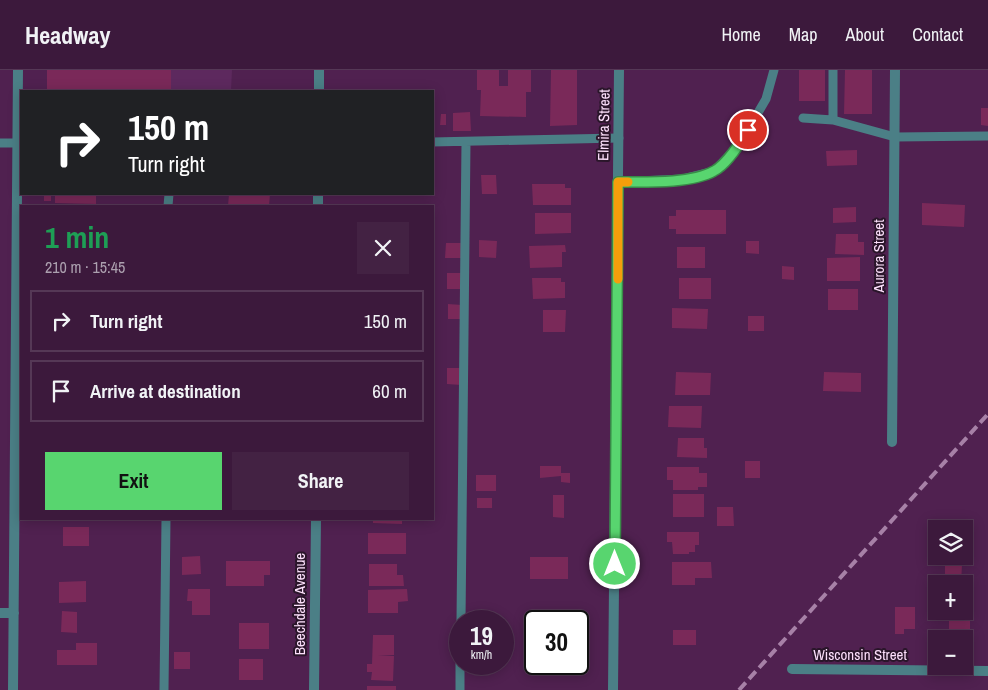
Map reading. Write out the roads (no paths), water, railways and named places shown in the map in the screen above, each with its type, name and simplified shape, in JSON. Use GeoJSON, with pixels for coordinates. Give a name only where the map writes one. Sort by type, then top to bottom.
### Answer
{"type":"FeatureCollection","features":[{"type":"Feature","properties":{"kind":"street"},"geometry":{"type":"LineString","coordinates":[[13,690],[20,143],[18,70]]}},
{"type":"Feature","properties":{"kind":"street"},"geometry":{"type":"LineString","coordinates":[[319,70],[319,90]]}},
{"type":"Feature","properties":{"kind":"street","name":"Elmira Street"},"geometry":{"type":"LineString","coordinates":[[613,690],[620,70]]}},
{"type":"Feature","properties":{"kind":"street","name":"Aurora Street"},"geometry":{"type":"LineString","coordinates":[[892,442],[895,70]]}},
{"type":"Feature","properties":{"kind":"street","name":"Beechdale Avenue"},"geometry":{"type":"LineString","coordinates":[[314,690],[316,520]]}},
{"type":"Feature","properties":{"kind":"street"},"geometry":{"type":"LineString","coordinates":[[0,613],[14,614]]}},
{"type":"Feature","properties":{"kind":"street","name":"Wisconsin Street"},"geometry":{"type":"LineString","coordinates":[[792,670],[988,671]]}},
{"type":"Feature","properties":{"kind":"lane"},"geometry":{"type":"LineString","coordinates":[[618,182],[682,180],[714,171],[739,145],[766,99],[774,70]]}},
{"type":"Feature","properties":{"kind":"lane"},"geometry":{"type":"LineString","coordinates":[[833,70],[833,120]]}},
{"type":"Feature","properties":{"kind":"lane"},"geometry":{"type":"LineString","coordinates":[[803,118],[833,120],[895,137],[988,136]]}},
{"type":"Feature","properties":{"kind":"lane"},"geometry":{"type":"LineString","coordinates":[[434,142],[619,138]]}},
{"type":"Feature","properties":{"kind":"lane"},"geometry":{"type":"LineString","coordinates":[[461,610],[466,142]]}},
{"type":"Feature","properties":{"kind":"lane"},"geometry":{"type":"LineString","coordinates":[[0,143],[20,143]]}},
{"type":"Feature","properties":{"kind":"lane"},"geometry":{"type":"LineString","coordinates":[[164,690],[166,520]]}},
{"type":"Feature","properties":{"kind":"lane"},"geometry":{"type":"LineString","coordinates":[[460,675],[460,690]]}},
{"type":"Feature","properties":{"kind":"railway"},"geometry":{"type":"LineString","coordinates":[[739,690],[988,414]]}}]}
